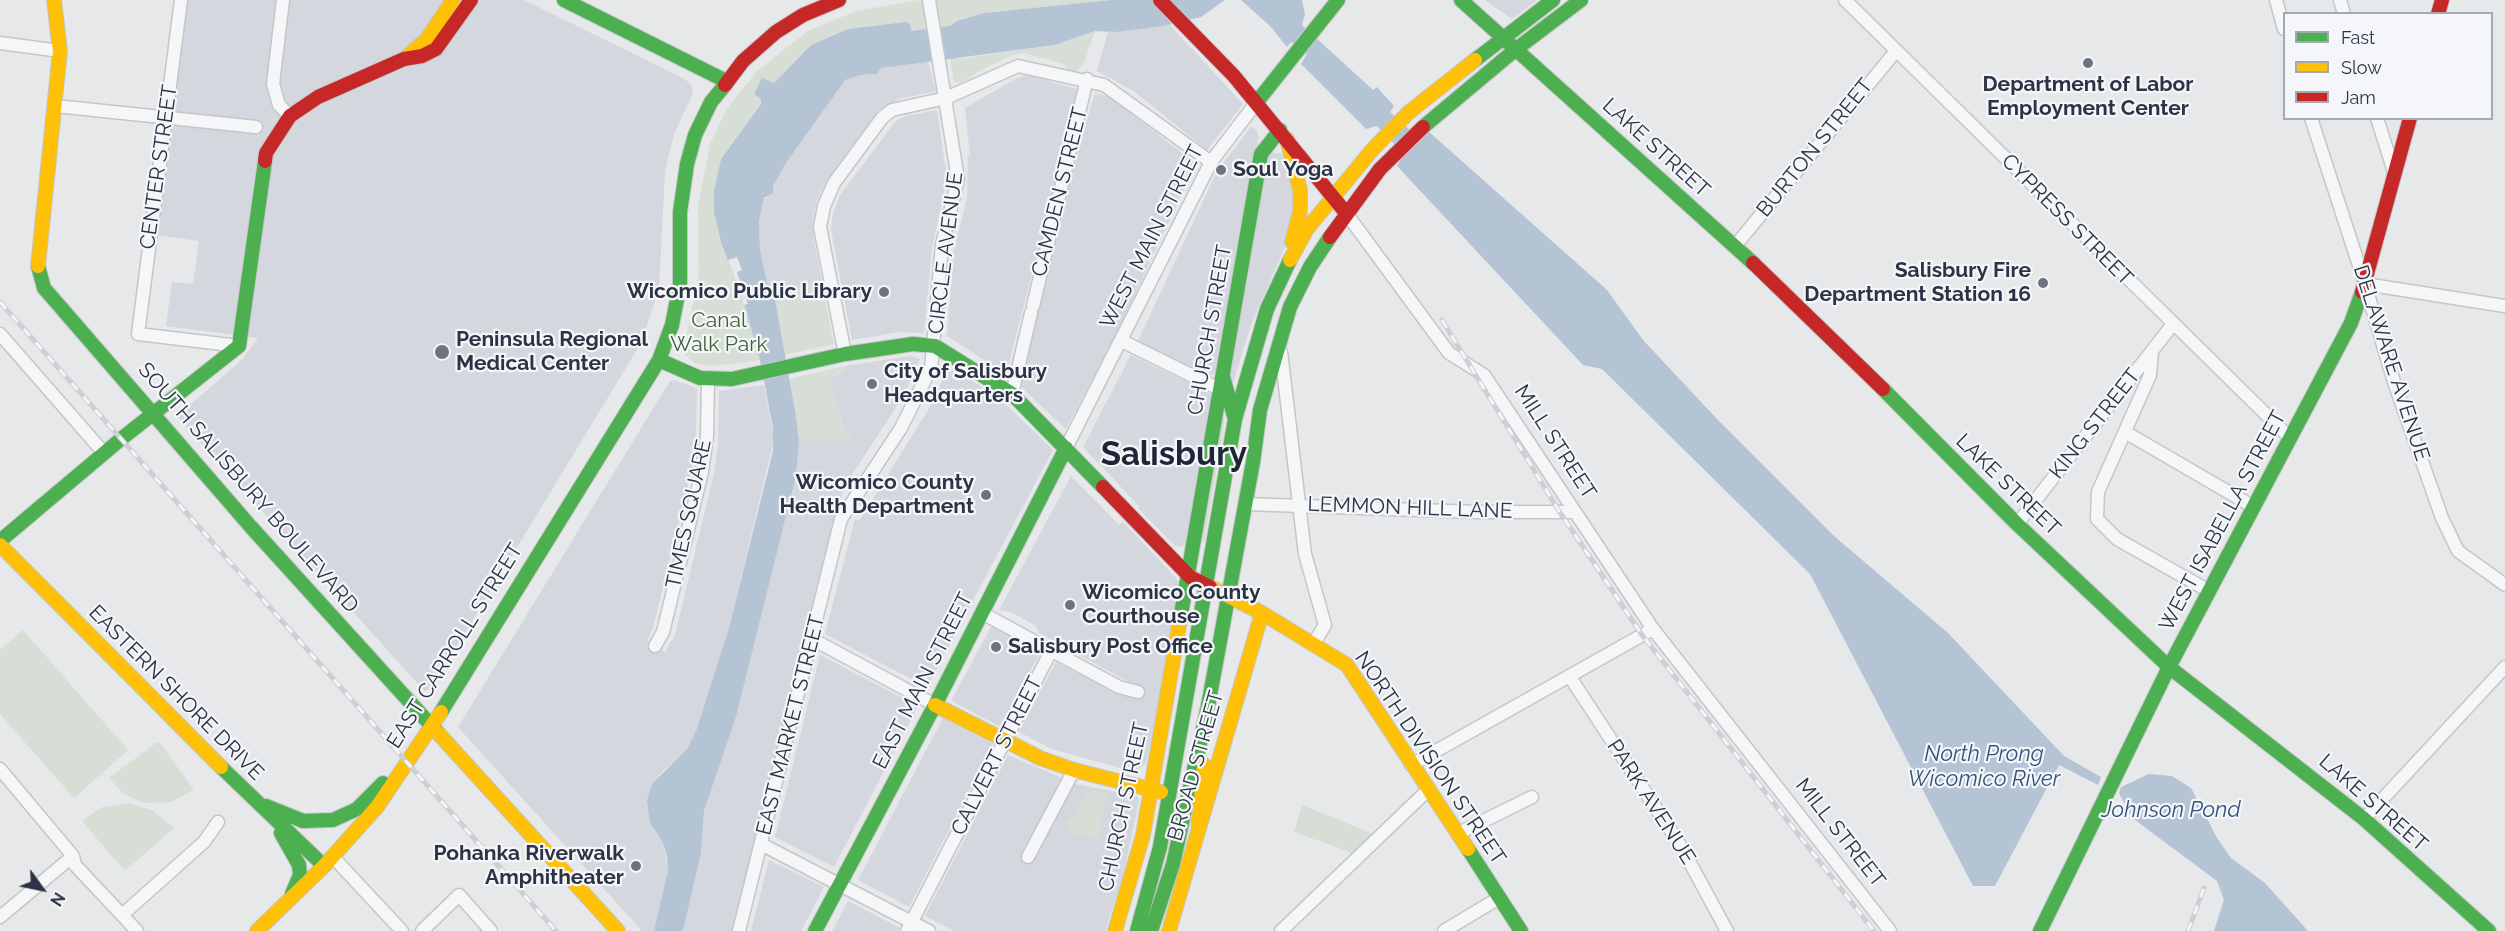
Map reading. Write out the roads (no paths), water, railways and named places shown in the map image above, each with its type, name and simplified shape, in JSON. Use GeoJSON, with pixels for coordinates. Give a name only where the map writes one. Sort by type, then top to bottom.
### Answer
{"type":"FeatureCollection","features":[{"type":"Feature","properties":{"kind":"street","name":"SOUTH SALISBURY BOULEVARD"},"geometry":{"type":"LineString","coordinates":[[54,0],[60,51],[56,106],[39,240],[38,270],[40,280],[50,298],[85,333],[251,527],[618,931]]}},
{"type":"Feature","properties":{"kind":"street","name":"CENTER STREET"},"geometry":{"type":"LineString","coordinates":[[181,0],[164,116],[138,334],[239,346]]}},
{"type":"Feature","properties":{"kind":"street"},"geometry":{"type":"LineString","coordinates":[[283,0],[273,84],[279,105],[290,116]]}},
{"type":"Feature","properties":{"kind":"street"},"geometry":{"type":"LineString","coordinates":[[404,59],[435,29],[453,0]]}},
{"type":"Feature","properties":{"kind":"street"},"geometry":{"type":"LineString","coordinates":[[0,543],[104,453],[239,346],[257,202],[266,153],[290,116],[318,97],[404,59],[422,56],[436,49],[471,0]]}},
{"type":"Feature","properties":{"kind":"street"},"geometry":{"type":"LineString","coordinates":[[564,0],[726,81]]}},
{"type":"Feature","properties":{"kind":"street","name":"EAST CARROLL STREET"},"geometry":{"type":"LineString","coordinates":[[257,931],[329,861],[377,807],[433,725],[659,360],[672,325],[681,284],[680,212],[690,150],[711,102],[743,61],[776,32],[803,15],[839,0]]}},
{"type":"Feature","properties":{"kind":"street","name":"CIRCLE AVENUE"},"geometry":{"type":"LineString","coordinates":[[841,519],[918,398],[931,368],[935,346],[942,245],[958,178],[929,0]]}},
{"type":"Feature","properties":{"kind":"street","name":"MILL STREET"},"geometry":{"type":"LineString","coordinates":[[1160,0],[1283,134],[1346,213],[1449,353],[1484,375],[1653,629],[1890,931]]}},
{"type":"Feature","properties":{"kind":"street","name":"WEST MAIN STREET"},"geometry":{"type":"LineString","coordinates":[[1065,448],[1122,341],[1211,162],[1338,0]]}},
{"type":"Feature","properties":{"kind":"street","name":"LAKE STREET"},"geometry":{"type":"LineString","coordinates":[[1461,0],[1735,246],[1839,345],[2017,524],[2169,667],[2364,819],[2489,931]]}},
{"type":"Feature","properties":{"kind":"street"},"geometry":{"type":"LineString","coordinates":[[1137,931],[1160,847],[1235,419],[1267,309],[1307,229],[1372,150],[1408,113],[1553,0]]}},
{"type":"Feature","properties":{"kind":"street"},"geometry":{"type":"LineString","coordinates":[[1151,931],[1173,864],[1208,706],[1260,410],[1290,307],[1310,267],[1346,213],[1380,169],[1420,129],[1515,50],[1581,0]]}},
{"type":"Feature","properties":{"kind":"street","name":"CYPRESS STREET"},"geometry":{"type":"LineString","coordinates":[[1845,0],[2290,438]]}},
{"type":"Feature","properties":{"kind":"street"},"geometry":{"type":"LineString","coordinates":[[2276,0],[2283,25]]}},
{"type":"Feature","properties":{"kind":"street"},"geometry":{"type":"LineString","coordinates":[[0,43],[60,51]]}},
{"type":"Feature","properties":{"kind":"street","name":"BURTON STREET"},"geometry":{"type":"LineString","coordinates":[[1735,246],[1896,51]]}},
{"type":"Feature","properties":{"kind":"street"},"geometry":{"type":"LineString","coordinates":[[845,354],[822,249],[820,227],[824,206],[834,183],[882,117],[906,105],[946,98],[1018,66],[1087,79],[1104,85],[1211,162]]}},
{"type":"Feature","properties":{"kind":"street","name":"CAMDEN STREET"},"geometry":{"type":"LineString","coordinates":[[1012,394],[1087,79]]}},
{"type":"Feature","properties":{"kind":"street"},"geometry":{"type":"LineString","coordinates":[[56,106],[256,127]]}},
{"type":"Feature","properties":{"kind":"street","name":"DELAWARE AVENUE"},"geometry":{"type":"LineString","coordinates":[[2313,120],[2394,382],[2442,518],[2458,551],[2505,585]]}},
{"type":"Feature","properties":{"kind":"street"},"geometry":{"type":"LineString","coordinates":[[2378,120],[2395,175]]}},
{"type":"Feature","properties":{"kind":"street","name":"WEST ISABELLA STREET"},"geometry":{"type":"LineString","coordinates":[[2040,931],[2169,667],[2350,323],[2365,284],[2409,120]]}},
{"type":"Feature","properties":{"kind":"street"},"geometry":{"type":"LineString","coordinates":[[1283,134],[1300,190],[1300,212],[1287,266]]}},
{"type":"Feature","properties":{"kind":"street","name":"CHURCH STREET"},"geometry":{"type":"LineString","coordinates":[[1114,931],[1143,835],[1190,577],[1261,154],[1283,134]]}},
{"type":"Feature","properties":{"kind":"street"},"geometry":{"type":"LineString","coordinates":[[2365,284],[2505,306]]}},
{"type":"Feature","properties":{"kind":"street","name":"KING STREET"},"geometry":{"type":"LineString","coordinates":[[2017,524],[2173,324]]}},
{"type":"Feature","properties":{"kind":"street"},"geometry":{"type":"LineString","coordinates":[[1281,333],[1282,366],[1305,554],[1325,625],[1314,642]]}},
{"type":"Feature","properties":{"kind":"street"},"geometry":{"type":"LineString","coordinates":[[0,334],[104,453]]}},
{"type":"Feature","properties":{"kind":"street"},"geometry":{"type":"LineString","coordinates":[[1122,341],[1222,384],[1235,419]]}},
{"type":"Feature","properties":{"kind":"street"},"geometry":{"type":"LineString","coordinates":[[659,360],[682,372],[708,378],[732,379],[893,345],[935,346]]}},
{"type":"Feature","properties":{"kind":"street","name":"NORTH DIVISION STREET"},"geometry":{"type":"LineString","coordinates":[[935,346],[1012,394],[1190,577],[1262,612],[1314,642],[1347,665],[1521,931]]}},
{"type":"Feature","properties":{"kind":"street"},"geometry":{"type":"LineString","coordinates":[[2152,351],[2150,375],[2126,432],[2109,462],[2097,492],[2096,508],[2102,526],[2117,539],[2209,591]]}},
{"type":"Feature","properties":{"kind":"street","name":"TIMES SQUARE"},"geometry":{"type":"LineString","coordinates":[[656,646],[663,632],[702,472],[707,436],[708,378]]}},
{"type":"Feature","properties":{"kind":"street"},"geometry":{"type":"LineString","coordinates":[[2126,432],[2254,507]]}},
{"type":"Feature","properties":{"kind":"street","name":"EAST MAIN STREET"},"geometry":{"type":"LineString","coordinates":[[815,931],[935,705],[1065,448]]}},
{"type":"Feature","properties":{"kind":"street","name":"LEMMON HILL LANE"},"geometry":{"type":"LineString","coordinates":[[1245,504],[1478,512],[1575,512]]}},
{"type":"Feature","properties":{"kind":"street","name":"EAST MARKET STREET"},"geometry":{"type":"LineString","coordinates":[[740,931],[814,640],[841,519]]}},
{"type":"Feature","properties":{"kind":"street","name":"EASTERN SHORE DRIVE"},"geometry":{"type":"LineString","coordinates":[[0,543],[275,822],[329,861]]}},
{"type":"Feature","properties":{"kind":"street","name":"BROAD STREET"},"geometry":{"type":"LineString","coordinates":[[1169,931],[1262,612]]}},
{"type":"Feature","properties":{"kind":"street","name":"CALVERT STREET"},"geometry":{"type":"LineString","coordinates":[[910,927],[1051,651],[982,613]]}},
{"type":"Feature","properties":{"kind":"street"},"geometry":{"type":"LineString","coordinates":[[1412,765],[1653,629]]}},
{"type":"Feature","properties":{"kind":"street"},"geometry":{"type":"LineString","coordinates":[[814,640],[1040,758],[1074,770],[1169,795],[1188,796]]}},
{"type":"Feature","properties":{"kind":"street"},"geometry":{"type":"LineString","coordinates":[[1051,651],[1119,687],[1138,692]]}},
{"type":"Feature","properties":{"kind":"street"},"geometry":{"type":"LineString","coordinates":[[2364,819],[2505,667]]}},
{"type":"Feature","properties":{"kind":"street","name":"PARK AVENUE"},"geometry":{"type":"LineString","coordinates":[[1570,677],[1682,848],[1727,931]]}},
{"type":"Feature","properties":{"kind":"street"},"geometry":{"type":"LineString","coordinates":[[1198,832],[1208,706]]}},
{"type":"Feature","properties":{"kind":"street"},"geometry":{"type":"LineString","coordinates":[[0,769],[73,856],[75,865],[137,931]]}},
{"type":"Feature","properties":{"kind":"street"},"geometry":{"type":"LineString","coordinates":[[1028,857],[1074,770]]}},
{"type":"Feature","properties":{"kind":"street"},"geometry":{"type":"LineString","coordinates":[[249,796],[286,816],[320,822],[357,809],[379,785],[400,774]]}},
{"type":"Feature","properties":{"kind":"street"},"geometry":{"type":"LineString","coordinates":[[1281,931],[1428,790]]}},
{"type":"Feature","properties":{"kind":"street"},"geometry":{"type":"LineString","coordinates":[[1457,834],[1532,797]]}},
{"type":"Feature","properties":{"kind":"street"},"geometry":{"type":"LineString","coordinates":[[122,915],[204,842],[218,822]]}},
{"type":"Feature","properties":{"kind":"street"},"geometry":{"type":"LineString","coordinates":[[275,822],[298,865],[300,875],[290,900]]}},
{"type":"Feature","properties":{"kind":"street"},"geometry":{"type":"LineString","coordinates":[[761,844],[840,885],[910,927],[929,931]]}},
{"type":"Feature","properties":{"kind":"street"},"geometry":{"type":"LineString","coordinates":[[0,917],[73,856]]}},
{"type":"Feature","properties":{"kind":"street"},"geometry":{"type":"LineString","coordinates":[[329,861],[402,931]]}},
{"type":"Feature","properties":{"kind":"street"},"geometry":{"type":"LineString","coordinates":[[422,931],[459,896],[491,931]]}},
{"type":"Feature","properties":{"kind":"street"},"geometry":{"type":"LineString","coordinates":[[1444,931],[1499,898]]}},
{"type":"Feature","properties":{"kind":"water"},"geometry":{"type":"Polygon","coordinates":[[[1111,0],[1225,0],[1201,17],[1163,26],[1115,32],[1095,31],[1055,45],[881,68],[877,74],[860,75],[845,80],[786,163],[773,186],[773,194],[764,198],[759,221],[760,250],[767,283],[773,288],[795,411],[799,440],[796,476],[736,717],[704,811],[701,853],[683,931],[654,931],[668,870],[663,843],[650,823],[647,800],[653,783],[687,749],[696,731],[729,628],[773,451],[773,428],[760,360],[745,307],[721,242],[714,212],[714,191],[721,159],[761,104],[761,99],[754,94],[762,78],[774,83],[811,45],[848,29],[906,22],[910,24],[911,31],[950,26],[957,21],[984,13],[1111,0]]]}},
{"type":"Feature","properties":{"kind":"water","name":"North Prong Wicomico River"},"geometry":{"type":"Polygon","coordinates":[[[1241,0],[1302,0],[1305,14],[1302,25],[1373,90],[1377,87],[1394,106],[1390,112],[1420,139],[1428,131],[1607,290],[1643,340],[1716,418],[1834,536],[1948,633],[2064,756],[2101,777],[2098,785],[2059,765],[1995,886],[1973,886],[1810,574],[1602,369],[1583,365],[1397,166],[1404,154],[1377,126],[1366,129],[1301,64],[1307,54],[1291,42],[1287,47],[1271,27],[1241,0]]]}},
{"type":"Feature","properties":{"kind":"water","name":"Johnson Pond"},"geometry":{"type":"Polygon","coordinates":[[[2149,774],[2172,776],[2191,788],[2217,838],[2231,858],[2265,883],[2308,931],[2214,931],[2224,900],[2217,881],[2131,817],[2119,793],[2121,787],[2149,774]]]}},
{"type":"Feature","properties":{"kind":"railway"},"geometry":{"type":"LineString","coordinates":[[0,302],[556,931]]}},
{"type":"Feature","properties":{"kind":"railway"},"geometry":{"type":"LineString","coordinates":[[1442,320],[1559,511],[1642,635],[1874,931]]}},
{"type":"Feature","properties":{"kind":"railway"},"geometry":{"type":"LineString","coordinates":[[2188,931],[2204,888]]}},
{"type":"Feature","properties":{"kind":"place","name":"Department of Labor Employment Center"},"geometry":{"type":"Point","coordinates":[2088,63]}},
{"type":"Feature","properties":{"kind":"place","name":"Soul Yoga"},"geometry":{"type":"Point","coordinates":[1221,170]}},
{"type":"Feature","properties":{"kind":"place","name":"Salisbury Fire Department Station 16"},"geometry":{"type":"Point","coordinates":[2043,283]}},
{"type":"Feature","properties":{"kind":"place","name":"Wicomico Public Library"},"geometry":{"type":"Point","coordinates":[884,292]}},
{"type":"Feature","properties":{"kind":"place","name":"Peninsula Regional Medical Center"},"geometry":{"type":"Point","coordinates":[442,352]}},
{"type":"Feature","properties":{"kind":"place","name":"City of Salisbury Headquarters"},"geometry":{"type":"Point","coordinates":[872,384]}},
{"type":"Feature","properties":{"kind":"place","name":"Wicomico County Health Department"},"geometry":{"type":"Point","coordinates":[986,495]}},
{"type":"Feature","properties":{"kind":"place","name":"Wicomico County Courthouse"},"geometry":{"type":"Point","coordinates":[1070,605]}},
{"type":"Feature","properties":{"kind":"place","name":"Salisbury Post Office"},"geometry":{"type":"Point","coordinates":[996,647]}},
{"type":"Feature","properties":{"kind":"place","name":"Pohanka Riverwalk Amphitheater"},"geometry":{"type":"Point","coordinates":[636,866]}},
{"type":"Feature","properties":{"kind":"district","name":"Salisbury"},"geometry":{"type":"Point","coordinates":[1174,455]}},
{"type":"Feature","properties":{"kind":"park label","name":"Canal Walk Park"},"geometry":{"type":"Point","coordinates":[719,333]}}]}
